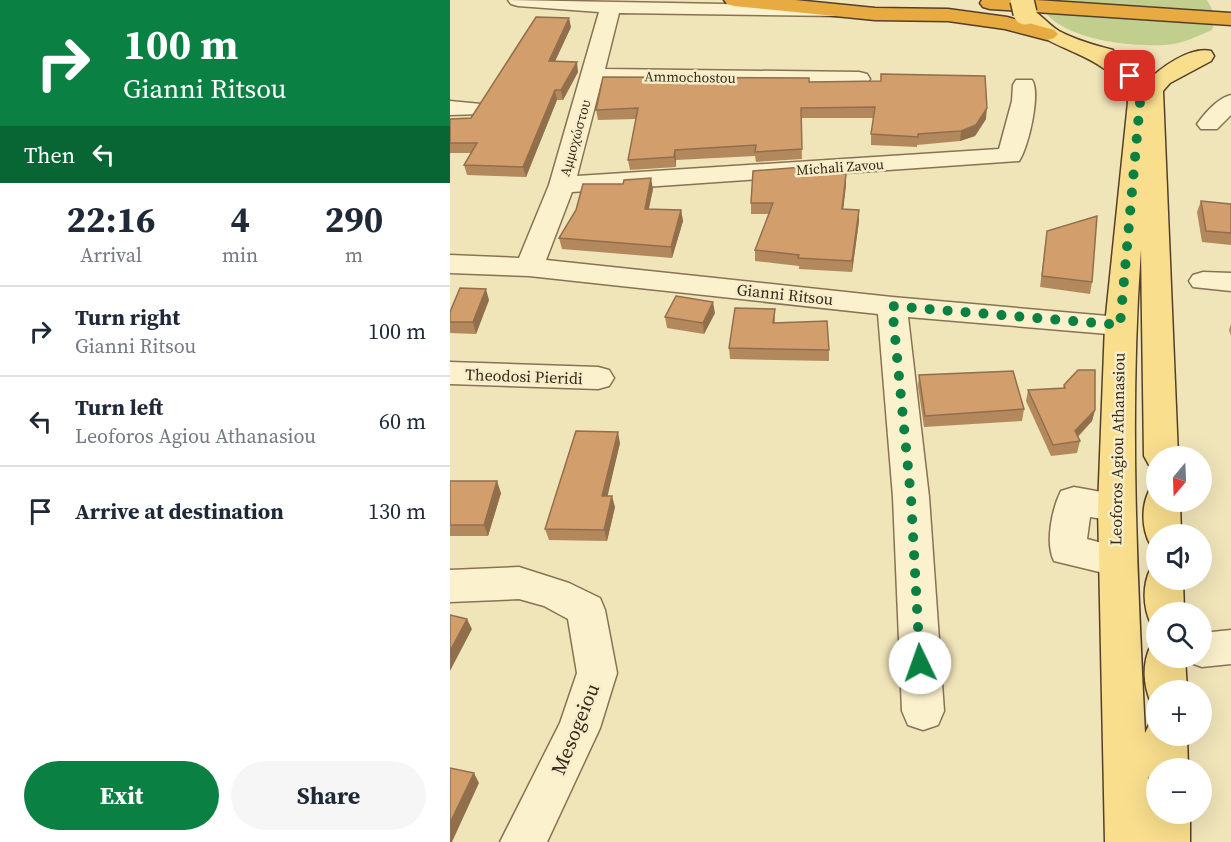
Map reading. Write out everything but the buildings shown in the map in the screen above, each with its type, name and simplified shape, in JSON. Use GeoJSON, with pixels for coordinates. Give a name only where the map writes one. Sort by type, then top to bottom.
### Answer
{"type":"FeatureCollection","features":[{"type":"Feature","properties":{"kind":"highway"},"geometry":{"type":"LineString","coordinates":[[734,0],[875,14],[967,17],[1007,23],[1047,34]]}},
{"type":"Feature","properties":{"kind":"highway"},"geometry":{"type":"LineString","coordinates":[[932,0],[1231,19]]}},
{"type":"Feature","properties":{"kind":"highway"},"geometry":{"type":"LineString","coordinates":[[1117,0],[1231,6]]}},
{"type":"Feature","properties":{"kind":"main road"},"geometry":{"type":"LineString","coordinates":[[1024,7],[1047,34],[1084,50],[1144,60],[1180,60],[1212,54],[1162,78],[1152,90],[1152,174],[1161,446]]}},
{"type":"Feature","properties":{"kind":"main road","name":"Leoforos Agiou Athanasiou"},"geometry":{"type":"LineString","coordinates":[[1084,50],[1118,65],[1130,76],[1137,88],[1140,102],[1120,325],[1116,507],[1116,561],[1128,842]]}},
{"type":"Feature","properties":{"kind":"main road"},"geometry":{"type":"LineString","coordinates":[[1167,824],[1167,842]]}},
{"type":"Feature","properties":{"kind":"street"},"geometry":{"type":"LineString","coordinates":[[518,0],[610,7],[875,14]]}},
{"type":"Feature","properties":{"kind":"street","name":"Αμμοχώστου"},"geometry":{"type":"LineString","coordinates":[[530,267],[562,185],[610,7]]}},
{"type":"Feature","properties":{"kind":"street","name":"Ammochostou"},"geometry":{"type":"LineString","coordinates":[[593,76],[859,79]]}},
{"type":"Feature","properties":{"kind":"street","name":"Michali Zavou"},"geometry":{"type":"LineString","coordinates":[[562,185],[1010,156],[1024,101],[1024,85]]}},
{"type":"Feature","properties":{"kind":"street"},"geometry":{"type":"LineString","coordinates":[[1209,124],[1231,102]]}},
{"type":"Feature","properties":{"kind":"street","name":"Gianni Ritsou"},"geometry":{"type":"LineString","coordinates":[[450,264],[530,267],[892,306],[1120,325]]}},
{"type":"Feature","properties":{"kind":"street"},"geometry":{"type":"LineString","coordinates":[[892,306],[911,498],[922,711]]}},
{"type":"Feature","properties":{"kind":"street","name":"Theodosi Pieridi"},"geometry":{"type":"LineString","coordinates":[[450,373],[598,378]]}},
{"type":"Feature","properties":{"kind":"street"},"geometry":{"type":"LineString","coordinates":[[1116,507],[1074,501],[1067,550],[1116,561]]}},
{"type":"Feature","properties":{"kind":"street","name":"Mesogeiou"},"geometry":{"type":"LineString","coordinates":[[450,586],[519,583],[555,594],[586,610],[597,673],[579,728],[523,842]]}},
{"type":"Feature","properties":{"kind":"street"},"geometry":{"type":"LineString","coordinates":[[1212,649],[1231,647]]}},
{"type":"Feature","properties":{"kind":"green space"},"geometry":{"type":"Polygon","coordinates":[[[1040,0],[1207,0],[1214,21],[1212,30],[1178,43],[1139,45],[1118,43],[1077,33],[1059,24],[1047,14],[1040,0]]]}},
{"type":"Feature","properties":{"kind":"route"},"geometry":{"type":"LineString","coordinates":[[920,663],[911,498],[892,306],[1120,325],[1140,102],[1137,88],[1130,76]]}}]}
